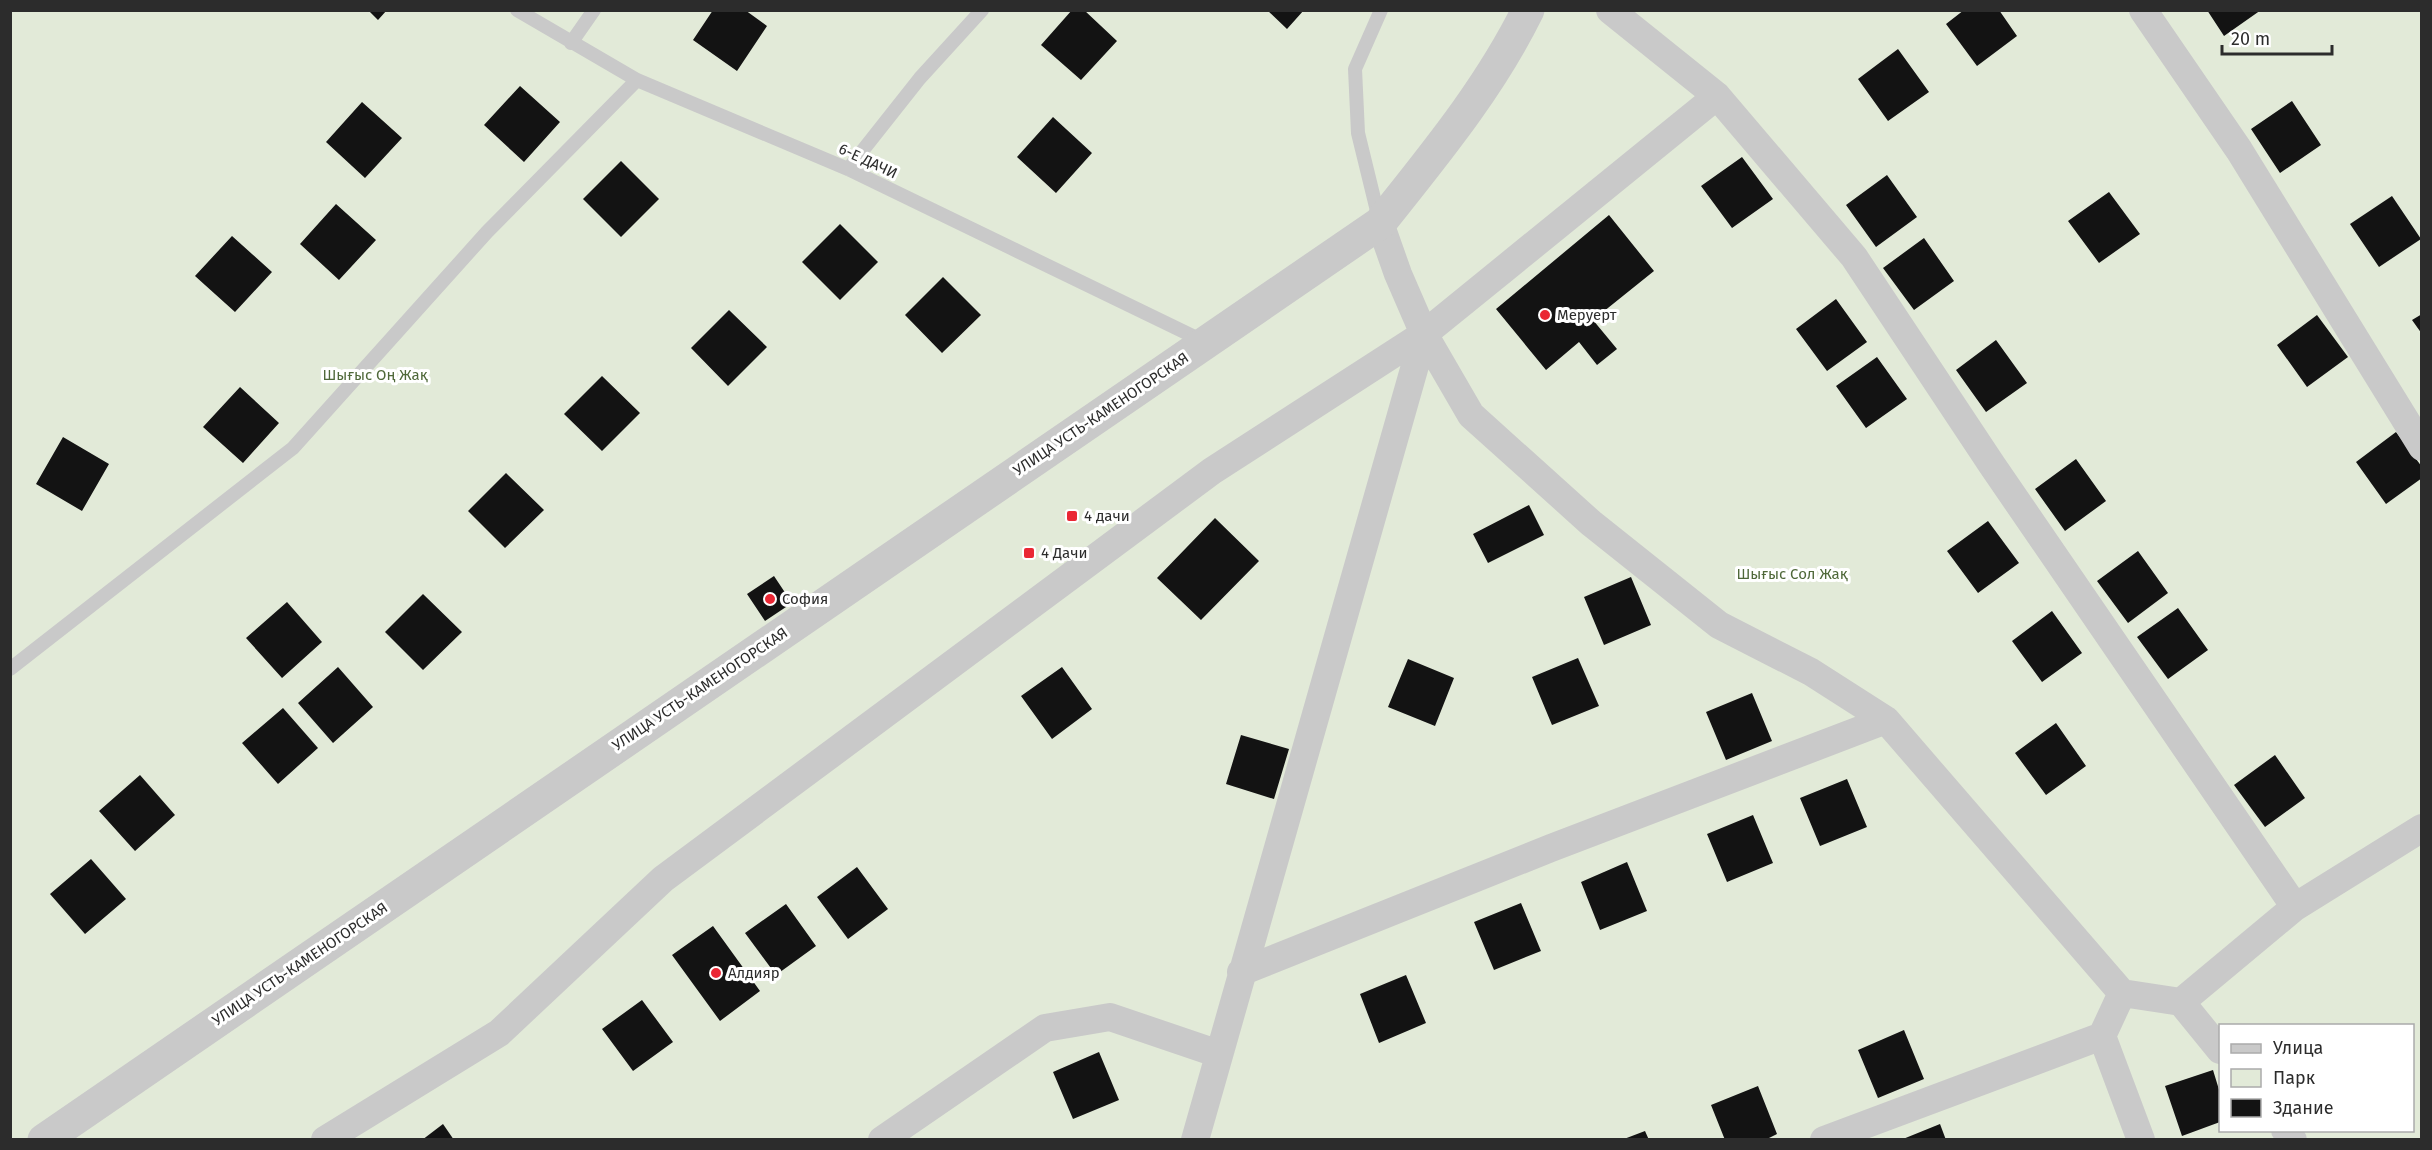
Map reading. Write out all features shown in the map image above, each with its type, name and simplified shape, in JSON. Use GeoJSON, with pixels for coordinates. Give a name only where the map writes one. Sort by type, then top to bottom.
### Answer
{"type":"FeatureCollection","features":[{"type":"Feature","properties":{"kind":"street","name":"УЛИЦА УСТЬ-КАМЕНОГОРСКАЯ"},"geometry":{"type":"LineString","coordinates":[[44,1140],[1380,223],[1459,124],[1509,50],[1528,10]]}},
{"type":"Feature","properties":{"kind":"street"},"geometry":{"type":"LineString","coordinates":[[2143,10],[2239,150],[2421,447]]}},
{"type":"Feature","properties":{"kind":"street"},"geometry":{"type":"LineString","coordinates":[[1610,11],[1718,96],[1854,257],[1992,465],[2295,907]]}},
{"type":"Feature","properties":{"kind":"street"},"geometry":{"type":"LineString","coordinates":[[325,1140],[499,1033],[663,879],[1212,471],[1424,334],[1718,96]]}},
{"type":"Feature","properties":{"kind":"street"},"geometry":{"type":"LineString","coordinates":[[1380,223],[1398,274],[1424,334],[1471,415],[1591,523],[1719,625],[1811,672],[1886,720],[2122,993],[2181,1002],[2219,1049]]}},
{"type":"Feature","properties":{"kind":"street"},"geometry":{"type":"LineString","coordinates":[[1195,1140],[1424,334]]}},
{"type":"Feature","properties":{"kind":"street"},"geometry":{"type":"LineString","coordinates":[[1241,972],[1551,848],[1886,720]]}},
{"type":"Feature","properties":{"kind":"street"},"geometry":{"type":"LineString","coordinates":[[2181,1002],[2295,907],[2421,828]]}},
{"type":"Feature","properties":{"kind":"street"},"geometry":{"type":"LineString","coordinates":[[1824,1140],[2102,1036],[2122,993]]}},
{"type":"Feature","properties":{"kind":"street"},"geometry":{"type":"LineString","coordinates":[[882,1140],[1045,1028],[1110,1017],[1219,1054]]}},
{"type":"Feature","properties":{"kind":"street"},"geometry":{"type":"LineString","coordinates":[[2102,1036],[2141,1140]]}},
{"type":"Feature","properties":{"kind":"lane","name":"6-Е ДАЧИ"},"geometry":{"type":"LineString","coordinates":[[517,10],[637,80],[848,169],[1205,342]]}},
{"type":"Feature","properties":{"kind":"lane"},"geometry":{"type":"LineString","coordinates":[[571,43],[594,10]]}},
{"type":"Feature","properties":{"kind":"lane"},"geometry":{"type":"LineString","coordinates":[[848,169],[920,78],[982,10]]}},
{"type":"Feature","properties":{"kind":"lane"},"geometry":{"type":"LineString","coordinates":[[1380,223],[1358,133],[1355,69],[1381,10]]}},
{"type":"Feature","properties":{"kind":"lane"},"geometry":{"type":"LineString","coordinates":[[10,669],[293,448],[487,232],[637,80]]}},
{"type":"Feature","properties":{"kind":"green space","name":"Шығыс Сол Жақ"},"geometry":{"type":"Polygon","coordinates":[[[10,11],[2421,11],[2421,1139],[11,1139],[10,11]]]}},
{"type":"Feature","properties":{"kind":"building"},"geometry":{"type":"Polygon","coordinates":[[[368,10],[387,10],[378,20],[368,10]]]}},
{"type":"Feature","properties":{"kind":"building"},"geometry":{"type":"Polygon","coordinates":[[[713,10],[745,10],[767,26],[737,71],[693,40],[713,10]]]}},
{"type":"Feature","properties":{"kind":"building"},"geometry":{"type":"Polygon","coordinates":[[[1072,10],[1084,10],[1117,41],[1081,80],[1041,45],[1072,10]]]}},
{"type":"Feature","properties":{"kind":"building"},"geometry":{"type":"Polygon","coordinates":[[[1267,10],[1304,10],[1287,29],[1267,10]]]}},
{"type":"Feature","properties":{"kind":"building"},"geometry":{"type":"Polygon","coordinates":[[[1964,10],[1999,10],[2017,36],[1977,66],[1946,24],[1964,10]]]}},
{"type":"Feature","properties":{"kind":"building"},"geometry":{"type":"Polygon","coordinates":[[[2207,10],[2261,10],[2224,36],[2207,10]]]}},
{"type":"Feature","properties":{"kind":"building"},"geometry":{"type":"Polygon","coordinates":[[[1898,49],[1929,92],[1888,121],[1858,79],[1898,49]]]}},
{"type":"Feature","properties":{"kind":"building"},"geometry":{"type":"Polygon","coordinates":[[[520,86],[560,122],[524,162],[484,125],[520,86]]]}},
{"type":"Feature","properties":{"kind":"building"},"geometry":{"type":"Polygon","coordinates":[[[2292,101],[2321,145],[2280,173],[2251,129],[2292,101]]]}},
{"type":"Feature","properties":{"kind":"building"},"geometry":{"type":"Polygon","coordinates":[[[362,102],[402,138],[365,178],[326,142],[362,102]]]}},
{"type":"Feature","properties":{"kind":"building"},"geometry":{"type":"Polygon","coordinates":[[[1053,117],[1092,153],[1056,193],[1017,157],[1053,117]]]}},
{"type":"Feature","properties":{"kind":"building"},"geometry":{"type":"Polygon","coordinates":[[[1742,157],[1773,199],[1732,228],[1701,186],[1742,157]]]}},
{"type":"Feature","properties":{"kind":"building"},"geometry":{"type":"Polygon","coordinates":[[[621,161],[659,199],[621,237],[583,199],[621,161]]]}},
{"type":"Feature","properties":{"kind":"building"},"geometry":{"type":"Polygon","coordinates":[[[1887,175],[1917,217],[1876,247],[1846,205],[1887,175]]]}},
{"type":"Feature","properties":{"kind":"building"},"geometry":{"type":"Polygon","coordinates":[[[2109,192],[2140,234],[2099,263],[2068,221],[2109,192]]]}},
{"type":"Feature","properties":{"kind":"building"},"geometry":{"type":"Polygon","coordinates":[[[2392,196],[2421,239],[2379,267],[2350,224],[2392,196]]]}},
{"type":"Feature","properties":{"kind":"building"},"geometry":{"type":"Polygon","coordinates":[[[336,204],[376,240],[339,280],[300,244],[336,204]]]}},
{"type":"Feature","properties":{"kind":"building"},"geometry":{"type":"Polygon","coordinates":[[[1609,215],[1654,271],[1593,320],[1617,349],[1597,365],[1579,342],[1546,370],[1496,309],[1609,215]]]}},
{"type":"Feature","properties":{"kind":"building"},"geometry":{"type":"Polygon","coordinates":[[[840,224],[878,262],[840,300],[802,262],[840,224]]]}},
{"type":"Feature","properties":{"kind":"building"},"geometry":{"type":"Polygon","coordinates":[[[232,236],[272,272],[235,312],[195,276],[232,236]]]}},
{"type":"Feature","properties":{"kind":"building"},"geometry":{"type":"Polygon","coordinates":[[[1924,238],[1954,281],[1914,310],[1883,268],[1924,238]]]}},
{"type":"Feature","properties":{"kind":"building"},"geometry":{"type":"Polygon","coordinates":[[[943,277],[981,315],[942,353],[905,315],[943,277]]]}},
{"type":"Feature","properties":{"kind":"building"},"geometry":{"type":"Polygon","coordinates":[[[1836,299],[1867,342],[1827,371],[1796,329],[1836,299]]]}},
{"type":"Feature","properties":{"kind":"building"},"geometry":{"type":"Polygon","coordinates":[[[729,310],[767,347],[728,386],[691,348],[729,310]]]}},
{"type":"Feature","properties":{"kind":"building"},"geometry":{"type":"Polygon","coordinates":[[[2422,314],[2422,334],[2412,320],[2422,314]]]}},
{"type":"Feature","properties":{"kind":"building"},"geometry":{"type":"Polygon","coordinates":[[[2317,315],[2348,357],[2307,387],[2277,345],[2317,315]]]}},
{"type":"Feature","properties":{"kind":"building"},"geometry":{"type":"Polygon","coordinates":[[[1996,340],[2027,383],[1986,412],[1956,370],[1996,340]]]}},
{"type":"Feature","properties":{"kind":"building"},"geometry":{"type":"Polygon","coordinates":[[[1877,357],[1907,399],[1866,428],[1836,386],[1877,357]]]}},
{"type":"Feature","properties":{"kind":"building"},"geometry":{"type":"Polygon","coordinates":[[[602,376],[640,413],[602,451],[564,414],[602,376]]]}},
{"type":"Feature","properties":{"kind":"building"},"geometry":{"type":"Polygon","coordinates":[[[240,387],[279,423],[243,463],[203,427],[240,387]]]}},
{"type":"Feature","properties":{"kind":"building"},"geometry":{"type":"Polygon","coordinates":[[[2396,432],[2422,467],[2422,478],[2386,504],[2356,462],[2396,432]]]}},
{"type":"Feature","properties":{"kind":"building"},"geometry":{"type":"Polygon","coordinates":[[[63,437],[109,464],[82,511],[36,484],[63,437]]]}},
{"type":"Feature","properties":{"kind":"building"},"geometry":{"type":"Polygon","coordinates":[[[2076,459],[2106,501],[2065,531],[2035,489],[2076,459]]]}},
{"type":"Feature","properties":{"kind":"building"},"geometry":{"type":"Polygon","coordinates":[[[506,473],[544,510],[505,548],[468,511],[506,473]]]}},
{"type":"Feature","properties":{"kind":"building"},"geometry":{"type":"Polygon","coordinates":[[[1529,505],[1544,535],[1488,563],[1473,534],[1529,505]]]}},
{"type":"Feature","properties":{"kind":"building"},"geometry":{"type":"Polygon","coordinates":[[[1215,518],[1259,561],[1201,620],[1157,578],[1215,518]]]}},
{"type":"Feature","properties":{"kind":"building"},"geometry":{"type":"Polygon","coordinates":[[[1988,521],[2019,563],[1978,593],[1947,551],[1988,521]]]}},
{"type":"Feature","properties":{"kind":"building"},"geometry":{"type":"Polygon","coordinates":[[[2138,551],[2168,593],[2128,623],[2097,581],[2138,551]]]}},
{"type":"Feature","properties":{"kind":"building","name":"София"},"geometry":{"type":"Polygon","coordinates":[[[774,576],[792,603],[765,621],[747,594],[774,576]]]}},
{"type":"Feature","properties":{"kind":"building"},"geometry":{"type":"Polygon","coordinates":[[[1631,577],[1651,625],[1604,645],[1584,597],[1631,577]]]}},
{"type":"Feature","properties":{"kind":"building"},"geometry":{"type":"Polygon","coordinates":[[[423,594],[462,632],[423,670],[385,632],[423,594]]]}},
{"type":"Feature","properties":{"kind":"building"},"geometry":{"type":"Polygon","coordinates":[[[287,602],[322,642],[282,678],[246,638],[287,602]]]}},
{"type":"Feature","properties":{"kind":"building"},"geometry":{"type":"Polygon","coordinates":[[[2178,608],[2208,650],[2168,679],[2137,637],[2178,608]]]}},
{"type":"Feature","properties":{"kind":"building"},"geometry":{"type":"Polygon","coordinates":[[[2052,611],[2082,653],[2042,682],[2012,641],[2052,611]]]}},
{"type":"Feature","properties":{"kind":"building"},"geometry":{"type":"Polygon","coordinates":[[[1578,658],[1599,706],[1552,725],[1532,677],[1578,658]]]}},
{"type":"Feature","properties":{"kind":"building"},"geometry":{"type":"Polygon","coordinates":[[[1408,659],[1454,678],[1435,726],[1388,707],[1408,659]]]}},
{"type":"Feature","properties":{"kind":"building"},"geometry":{"type":"Polygon","coordinates":[[[338,667],[373,707],[333,743],[298,703],[338,667]]]}},
{"type":"Feature","properties":{"kind":"building"},"geometry":{"type":"Polygon","coordinates":[[[1062,667],[1092,709],[1052,739],[1021,696],[1062,667]]]}},
{"type":"Feature","properties":{"kind":"building"},"geometry":{"type":"Polygon","coordinates":[[[1752,693],[1772,741],[1726,760],[1706,712],[1752,693]]]}},
{"type":"Feature","properties":{"kind":"building"},"geometry":{"type":"Polygon","coordinates":[[[283,708],[318,748],[278,784],[242,743],[283,708]]]}},
{"type":"Feature","properties":{"kind":"building"},"geometry":{"type":"Polygon","coordinates":[[[2056,723],[2086,766],[2046,795],[2015,753],[2056,723]]]}},
{"type":"Feature","properties":{"kind":"building"},"geometry":{"type":"Polygon","coordinates":[[[1241,735],[1289,749],[1274,799],[1226,784],[1241,735]]]}},
{"type":"Feature","properties":{"kind":"building"},"geometry":{"type":"Polygon","coordinates":[[[2275,755],[2305,798],[2265,827],[2234,785],[2275,755]]]}},
{"type":"Feature","properties":{"kind":"building"},"geometry":{"type":"Polygon","coordinates":[[[140,775],[175,815],[135,851],[99,811],[140,775]]]}},
{"type":"Feature","properties":{"kind":"building"},"geometry":{"type":"Polygon","coordinates":[[[1847,779],[1867,827],[1820,846],[1800,798],[1847,779]]]}},
{"type":"Feature","properties":{"kind":"building"},"geometry":{"type":"Polygon","coordinates":[[[1753,815],[1773,863],[1727,882],[1707,834],[1753,815]]]}},
{"type":"Feature","properties":{"kind":"building"},"geometry":{"type":"Polygon","coordinates":[[[91,859],[126,899],[85,934],[50,894],[91,859]]]}},
{"type":"Feature","properties":{"kind":"building"},"geometry":{"type":"Polygon","coordinates":[[[1627,862],[1647,911],[1600,930],[1581,882],[1627,862]]]}},
{"type":"Feature","properties":{"kind":"building"},"geometry":{"type":"Polygon","coordinates":[[[857,867],[888,909],[848,939],[817,897],[857,867]]]}},
{"type":"Feature","properties":{"kind":"building"},"geometry":{"type":"Polygon","coordinates":[[[1521,903],[1541,951],[1494,970],[1474,922],[1521,903]]]}},
{"type":"Feature","properties":{"kind":"building"},"geometry":{"type":"Polygon","coordinates":[[[786,904],[816,946],[776,975],[745,933],[786,904]]]}},
{"type":"Feature","properties":{"kind":"building","name":"Алдияр"},"geometry":{"type":"Polygon","coordinates":[[[713,926],[760,991],[720,1021],[672,955],[713,926]]]}},
{"type":"Feature","properties":{"kind":"building"},"geometry":{"type":"Polygon","coordinates":[[[1406,975],[1426,1023],[1379,1043],[1360,994],[1406,975]]]}},
{"type":"Feature","properties":{"kind":"building"},"geometry":{"type":"Polygon","coordinates":[[[642,1000],[673,1042],[633,1071],[602,1029],[642,1000]]]}},
{"type":"Feature","properties":{"kind":"building"},"geometry":{"type":"Polygon","coordinates":[[[1904,1030],[1924,1079],[1878,1098],[1858,1050],[1904,1030]]]}},
{"type":"Feature","properties":{"kind":"building"},"geometry":{"type":"Polygon","coordinates":[[[1099,1052],[1119,1100],[1073,1119],[1053,1072],[1099,1052]]]}},
{"type":"Feature","properties":{"kind":"building"},"geometry":{"type":"Polygon","coordinates":[[[2213,1070],[2219,1090],[2219,1122],[2182,1136],[2165,1086],[2213,1070]]]}},
{"type":"Feature","properties":{"kind":"building"},"geometry":{"type":"Polygon","coordinates":[[[1758,1086],[1777,1134],[1765,1140],[1725,1140],[1711,1105],[1758,1086]]]}},
{"type":"Feature","properties":{"kind":"building"},"geometry":{"type":"Polygon","coordinates":[[[443,1124],[454,1140],[422,1140],[443,1124]]]}},
{"type":"Feature","properties":{"kind":"building"},"geometry":{"type":"Polygon","coordinates":[[[1940,1124],[1946,1140],[1903,1140],[1903,1139],[1940,1124]]]}},
{"type":"Feature","properties":{"kind":"building"},"geometry":{"type":"Polygon","coordinates":[[[1645,1131],[1649,1140],[1624,1140],[1624,1139],[1645,1131]]]}},
{"type":"Feature","properties":{"kind":"place","name":"Меруерт"},"geometry":{"type":"Point","coordinates":[1545,315]}},
{"type":"Feature","properties":{"kind":"place","name":"4 дачи"},"geometry":{"type":"Point","coordinates":[1072,516]}},
{"type":"Feature","properties":{"kind":"place","name":"4 Дачи"},"geometry":{"type":"Point","coordinates":[1029,553]}},
{"type":"Feature","properties":{"kind":"place","name":"София"},"geometry":{"type":"Point","coordinates":[770,599]}},
{"type":"Feature","properties":{"kind":"place","name":"Алдияр"},"geometry":{"type":"Point","coordinates":[716,973]}},
{"type":"Feature","properties":{"kind":"park label","name":"Шығыс Оң Жақ"},"geometry":{"type":"Point","coordinates":[375,375]}}]}
